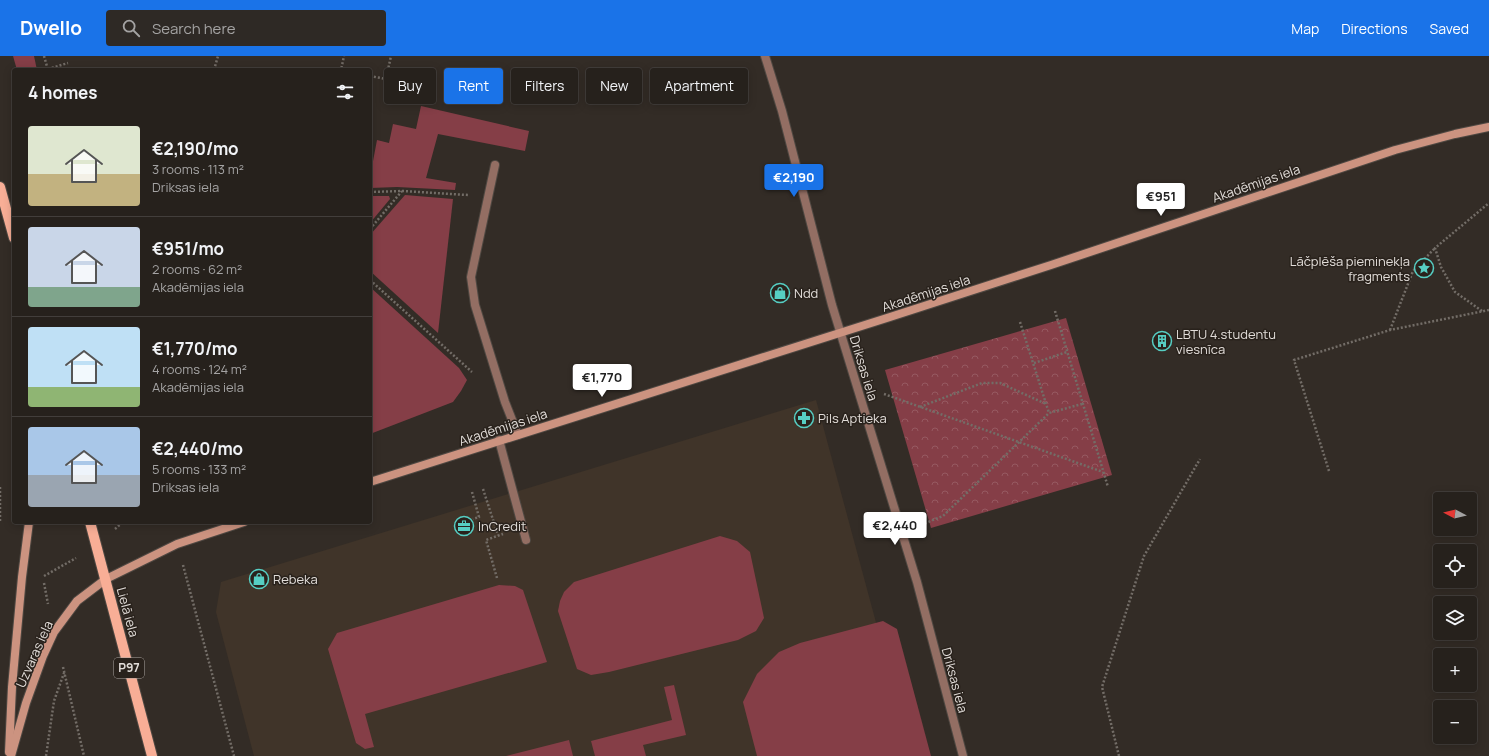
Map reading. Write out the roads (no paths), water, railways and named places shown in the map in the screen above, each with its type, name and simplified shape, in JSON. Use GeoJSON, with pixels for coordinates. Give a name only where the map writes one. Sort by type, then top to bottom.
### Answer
{"type":"FeatureCollection","features":[{"type":"Feature","properties":{"kind":"main road","name":"Akadēmijas iela"},"geometry":{"type":"LineString","coordinates":[[372,481],[1051,265],[1395,150],[1455,134],[1489,127]]}},
{"type":"Feature","properties":{"kind":"main road"},"geometry":{"type":"LineString","coordinates":[[0,187],[12,231]]}},
{"type":"Feature","properties":{"kind":"main road","name":"Uzvaras iela"},"geometry":{"type":"LineString","coordinates":[[10,756],[12,687],[22,576],[29,524]]}},
{"type":"Feature","properties":{"kind":"main road","name":"Lielā iela"},"geometry":{"type":"LineString","coordinates":[[90,524],[152,756]]}},
{"type":"Feature","properties":{"kind":"main road"},"geometry":{"type":"LineString","coordinates":[[106,579],[177,544],[238,524]]}},
{"type":"Feature","properties":{"kind":"main road","name":"Uzvaras iela"},"geometry":{"type":"LineString","coordinates":[[10,756],[31,689],[54,632],[77,601],[106,579]]}},
{"type":"Feature","properties":{"kind":"street","name":"Driksas iela"},"geometry":{"type":"LineString","coordinates":[[765,56],[782,111],[832,305],[917,582],[963,756]]}},
{"type":"Feature","properties":{"kind":"street"},"geometry":{"type":"LineString","coordinates":[[494,166],[471,277],[475,305],[505,402],[518,435]]}},
{"type":"Feature","properties":{"kind":"street"},"geometry":{"type":"LineString","coordinates":[[500,440],[526,540]]}},
{"type":"Feature","properties":{"kind":"place","name":"Lāčplēša pieminekļa fragments"},"geometry":{"type":"Point","coordinates":[1424,268]}},
{"type":"Feature","properties":{"kind":"place","name":"Ndd"},"geometry":{"type":"Point","coordinates":[780,293]}},
{"type":"Feature","properties":{"kind":"place","name":"LBTU 4.studentu viesnīca"},"geometry":{"type":"Point","coordinates":[1162,341]}},
{"type":"Feature","properties":{"kind":"place","name":"Pils Aptieka"},"geometry":{"type":"Point","coordinates":[804,418]}},
{"type":"Feature","properties":{"kind":"place","name":"InCredit"},"geometry":{"type":"Point","coordinates":[464,526]}},
{"type":"Feature","properties":{"kind":"place","name":"Rebeka"},"geometry":{"type":"Point","coordinates":[259,579]}}]}
